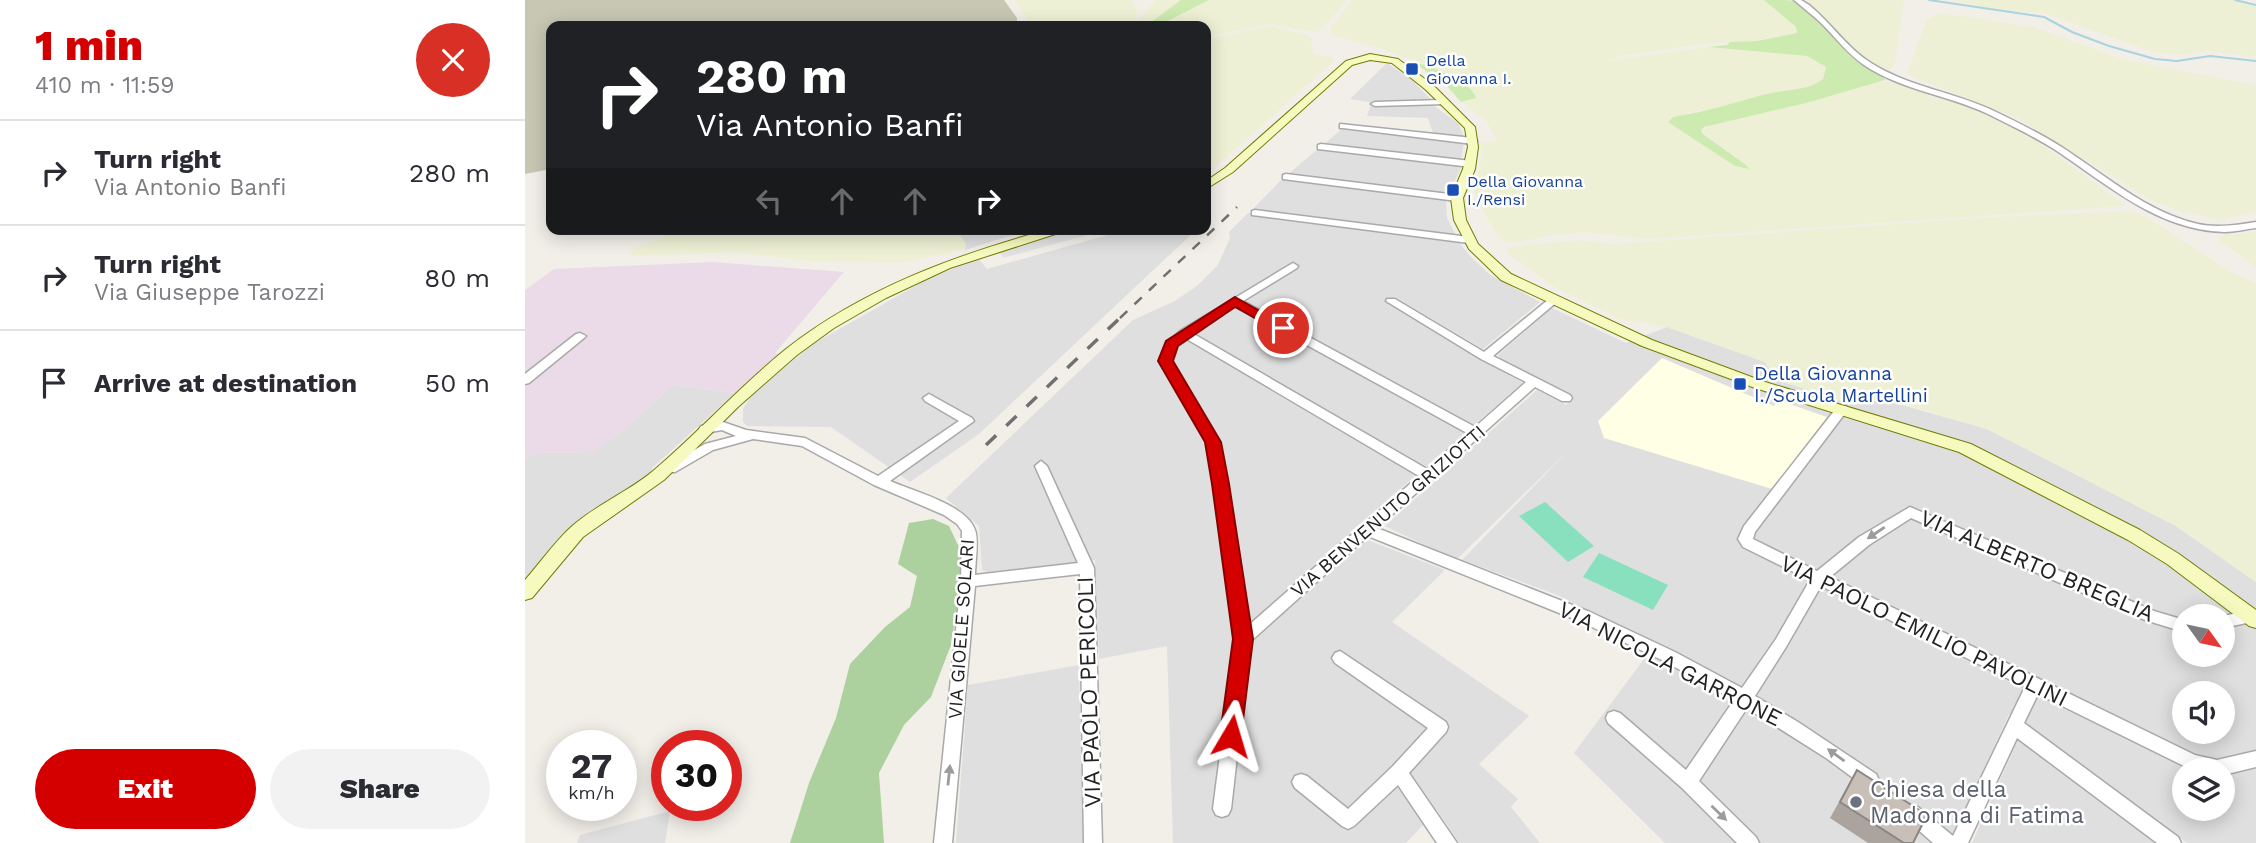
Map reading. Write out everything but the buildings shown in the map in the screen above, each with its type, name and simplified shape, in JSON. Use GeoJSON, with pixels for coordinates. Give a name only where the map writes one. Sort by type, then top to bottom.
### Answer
{"type":"FeatureCollection","features":[{"type":"Feature","properties":{"kind":"street"},"geometry":{"type":"LineString","coordinates":[[1797,0],[1813,10],[1867,64],[2011,123],[2056,148],[2147,209],[2210,228],[2232,230],[2256,225]]}},
{"type":"Feature","properties":{"kind":"street"},"geometry":{"type":"LineString","coordinates":[[1211,183],[1229,170],[1347,65],[1358,59],[1376,57],[1391,60],[1429,87],[1441,102],[1467,123],[1473,134],[1471,164],[1457,198],[1460,220],[1469,240],[1485,259],[1506,277],[1647,343],[1760,385],[1965,448],[2173,559],[2254,618]]}},
{"type":"Feature","properties":{"kind":"street"},"geometry":{"type":"LineString","coordinates":[[1375,104],[1441,102]]}},
{"type":"Feature","properties":{"kind":"street"},"geometry":{"type":"LineString","coordinates":[[1343,126],[1473,141]]}},
{"type":"Feature","properties":{"kind":"street"},"geometry":{"type":"LineString","coordinates":[[1321,147],[1471,164]]}},
{"type":"Feature","properties":{"kind":"street"},"geometry":{"type":"LineString","coordinates":[[1286,177],[1457,198]]}},
{"type":"Feature","properties":{"kind":"street"},"geometry":{"type":"LineString","coordinates":[[1255,213],[1469,240]]}},
{"type":"Feature","properties":{"kind":"street"},"geometry":{"type":"LineString","coordinates":[[525,593],[577,532],[658,475],[703,438],[725,410],[813,336],[872,299],[964,258],[1044,235]]}},
{"type":"Feature","properties":{"kind":"street"},"geometry":{"type":"LineString","coordinates":[[1221,810],[1243,639],[1213,442],[1165,361],[1172,344],[1184,333],[1293,266]]}},
{"type":"Feature","properties":{"kind":"street"},"geometry":{"type":"LineString","coordinates":[[1235,301],[1476,433]]}},
{"type":"Feature","properties":{"kind":"street"},"geometry":{"type":"LineString","coordinates":[[1391,301],[1485,357],[1566,398]]}},
{"type":"Feature","properties":{"kind":"street"},"geometry":{"type":"LineString","coordinates":[[1485,357],[1553,301]]}},
{"type":"Feature","properties":{"kind":"street"},"geometry":{"type":"LineString","coordinates":[[1184,333],[1427,475]]}},
{"type":"Feature","properties":{"kind":"street"},"geometry":{"type":"LineString","coordinates":[[525,380],[580,336]]}},
{"type":"Feature","properties":{"kind":"street","name":"VIA BENVENUTO GRIZIOTTI"},"geometry":{"type":"LineString","coordinates":[[1243,639],[1533,382]]}},
{"type":"Feature","properties":{"kind":"street"},"geometry":{"type":"LineString","coordinates":[[879,482],[968,421],[929,398]]}},
{"type":"Feature","properties":{"kind":"street","name":"VIA PAOLO EMILIO PAVOLINI"},"geometry":{"type":"LineString","coordinates":[[1842,409],[1745,539],[1760,550],[2192,762],[2217,768],[2256,759]]}},
{"type":"Feature","properties":{"kind":"street"},"geometry":{"type":"LineString","coordinates":[[725,410],[728,427]]}},
{"type":"Feature","properties":{"kind":"street","name":"VIA GIOELE SOLARI"},"geometry":{"type":"LineString","coordinates":[[703,438],[728,427],[753,436]]}},
{"type":"Feature","properties":{"kind":"street","name":"VIA GIOELE SOLARI"},"geometry":{"type":"LineString","coordinates":[[703,438],[753,436],[788,438],[813,444],[879,482],[939,506],[962,520],[970,537],[968,581],[943,843]]}},
{"type":"Feature","properties":{"kind":"street","name":"VIA PAOLO PERICOLI"},"geometry":{"type":"LineString","coordinates":[[1041,467],[1087,568],[1093,843]]}},
{"type":"Feature","properties":{"kind":"street","name":"VIA ALBERTO BREGLIA"},"geometry":{"type":"LineString","coordinates":[[1688,782],[1786,635],[1818,578],[1864,541],[1912,512],[2150,616],[2172,622]]}},
{"type":"Feature","properties":{"kind":"street","name":"VIA NICOLA GARRONE"},"geometry":{"type":"LineString","coordinates":[[1368,530],[1434,559],[1539,597],[1617,631],[1744,697],[1815,740],[1891,796],[1947,843]]}},
{"type":"Feature","properties":{"kind":"street"},"geometry":{"type":"LineString","coordinates":[[968,581],[1087,568]]}},
{"type":"Feature","properties":{"kind":"street"},"geometry":{"type":"LineString","coordinates":[[2235,620],[2254,618]]}},
{"type":"Feature","properties":{"kind":"street"},"geometry":{"type":"LineString","coordinates":[[1301,782],[1348,820],[1399,772],[1440,727],[1341,658]]}},
{"type":"Feature","properties":{"kind":"street"},"geometry":{"type":"LineString","coordinates":[[1959,843],[2034,685]]}},
{"type":"Feature","properties":{"kind":"street"},"geometry":{"type":"LineString","coordinates":[[1614,718],[1688,782],[1750,843]]}},
{"type":"Feature","properties":{"kind":"street"},"geometry":{"type":"LineString","coordinates":[[2016,727],[2172,843]]}},
{"type":"Feature","properties":{"kind":"street"},"geometry":{"type":"LineString","coordinates":[[1399,772],[1448,843]]}},
{"type":"Feature","properties":{"kind":"shaded area"},"geometry":{"type":"Polygon","coordinates":[[[525,0],[1004,0],[1017,18],[1017,21],[546,21],[546,170],[525,174],[525,0]]]}},
{"type":"Feature","properties":{"kind":"shaded area"},"geometry":{"type":"Polygon","coordinates":[[[1014,0],[1132,0],[1137,12],[1135,20],[1142,17],[1155,0],[1181,0],[1153,21],[1028,21],[1014,0]]]}},
{"type":"Feature","properties":{"kind":"shaded area"},"geometry":{"type":"Polygon","coordinates":[[[1209,0],[1347,0],[1322,29],[1316,32],[1269,24],[1211,36],[1211,21],[1168,21],[1209,0]]]}},
{"type":"Feature","properties":{"kind":"shaded area"},"geometry":{"type":"Polygon","coordinates":[[[1353,0],[1764,0],[1796,27],[1797,33],[1757,41],[1710,43],[1624,55],[1605,61],[1708,47],[1807,56],[1826,67],[1823,79],[1815,85],[1674,117],[1669,122],[1746,165],[1701,131],[1712,124],[1806,103],[1874,82],[1895,81],[1926,90],[1931,98],[1940,96],[1967,106],[2016,130],[2040,143],[2126,206],[1649,239],[1584,232],[1546,236],[1516,243],[1505,241],[1499,237],[1478,204],[1474,190],[1482,143],[1497,141],[1487,122],[1464,103],[1476,98],[1471,88],[1433,68],[1382,49],[1331,35],[1330,28],[1353,0]]]}},
{"type":"Feature","properties":{"kind":"shaded area"},"geometry":{"type":"Polygon","coordinates":[[[1806,0],[1904,0],[1895,63],[1888,72],[1878,70],[1862,58],[1806,0]]]}},
{"type":"Feature","properties":{"kind":"shaded area"},"geometry":{"type":"Polygon","coordinates":[[[1952,0],[2235,0],[2256,5],[2256,57],[2207,51],[2178,55],[2150,51],[2044,13],[1999,10],[1952,0]]]}},
{"type":"Feature","properties":{"kind":"shaded area"},"geometry":{"type":"Polygon","coordinates":[[[1941,13],[2033,27],[2122,59],[2256,85],[2256,212],[2219,220],[2176,210],[2149,199],[2017,118],[1907,73],[1927,19],[1941,13]]]}},
{"type":"Feature","properties":{"kind":"shaded area"},"geometry":{"type":"Polygon","coordinates":[[[1271,26],[1307,35],[1311,38],[1313,54],[1332,57],[1335,60],[1211,171],[1211,38],[1271,26]]]}},
{"type":"Feature","properties":{"kind":"shaded area"},"geometry":{"type":"Polygon","coordinates":[[[1387,63],[1412,80],[1431,100],[1375,103],[1350,99],[1387,63]]]}},
{"type":"Feature","properties":{"kind":"shaded area"},"geometry":{"type":"Polygon","coordinates":[[[1431,104],[1458,123],[1464,137],[1434,136],[1428,118],[1367,116],[1373,105],[1431,104]]]}},
{"type":"Feature","properties":{"kind":"shaded area"},"geometry":{"type":"Polygon","coordinates":[[[1343,128],[1464,142],[1461,161],[1323,145],[1343,128]]]}},
{"type":"Feature","properties":{"kind":"shaded area"},"geometry":{"type":"Polygon","coordinates":[[[1319,148],[1462,165],[1448,196],[1286,176],[1319,148]]]}},
{"type":"Feature","properties":{"kind":"shaded area"},"geometry":{"type":"Polygon","coordinates":[[[1282,179],[1446,199],[1447,218],[1457,238],[1251,211],[1282,179]]]}},
{"type":"Feature","properties":{"kind":"shaded area"},"geometry":{"type":"Polygon","coordinates":[[[2131,211],[2146,217],[2231,272],[2256,283],[2256,582],[2176,526],[1987,429],[1884,400],[1850,404],[1786,383],[1774,376],[1765,362],[1667,327],[1619,319],[1551,285],[1510,255],[1507,249],[1580,240],[1613,244],[1995,217],[2131,211]]]}},
{"type":"Feature","properties":{"kind":"shaded area"},"geometry":{"type":"Polygon","coordinates":[[[1248,213],[1458,241],[1489,274],[1540,302],[1483,349],[1395,297],[1385,302],[1523,383],[1349,533],[1445,570],[1392,622],[1529,716],[1479,764],[1518,799],[1511,807],[1540,843],[1459,843],[1437,810],[1406,843],[1173,843],[1167,646],[1099,659],[1095,560],[988,573],[982,570],[979,526],[946,498],[1133,320],[1175,301],[1197,286],[1218,265],[1230,238],[1229,232],[1248,213]]]}},
{"type":"Feature","properties":{"kind":"shaded area"},"geometry":{"type":"Polygon","coordinates":[[[2256,232],[2256,267],[2218,240],[2222,235],[2256,232]]]}},
{"type":"Feature","properties":{"kind":"shaded area"},"geometry":{"type":"Polygon","coordinates":[[[959,235],[1012,235],[965,250],[966,244],[959,235]]]}},
{"type":"Feature","properties":{"kind":"shaded area"},"geometry":{"type":"Polygon","coordinates":[[[959,235],[966,244],[965,250],[899,263],[810,261],[736,252],[629,254],[635,248],[667,236],[959,235]]]}},
{"type":"Feature","properties":{"kind":"shaded area"},"geometry":{"type":"Polygon","coordinates":[[[1055,235],[1088,235],[1003,258],[999,250],[1055,235]]]}},
{"type":"Feature","properties":{"kind":"shaded area"},"geometry":{"type":"Polygon","coordinates":[[[1108,235],[1191,235],[979,434],[910,482],[831,427],[747,426],[743,422],[743,409],[751,396],[813,344],[926,280],[978,258],[987,269],[1108,235]]]}},
{"type":"Feature","properties":{"kind":"shaded area"},"geometry":{"type":"Polygon","coordinates":[[[713,262],[844,272],[775,353],[779,354],[735,393],[673,385],[621,432],[593,452],[537,453],[525,458],[525,386],[588,334],[575,335],[525,375],[525,290],[554,269],[713,262]]]}},
{"type":"Feature","properties":{"kind":"shaded area"},"geometry":{"type":"Polygon","coordinates":[[[1552,308],[1626,343],[1667,327],[1765,362],[1774,376],[1850,404],[1884,400],[1987,429],[2176,526],[2256,582],[2256,843],[2187,843],[2009,714],[1950,843],[1665,843],[1574,753],[1656,643],[1555,594],[1462,560],[1569,450],[1456,560],[1385,526],[1537,390],[1566,405],[1574,397],[1501,360],[1498,355],[1552,308]]]}},
{"type":"Feature","properties":{"kind":"shaded area"},"geometry":{"type":"Polygon","coordinates":[[[1662,358],[1774,406],[1778,400],[1827,417],[1772,489],[1604,438],[1598,421],[1662,358]]]}},
{"type":"Feature","properties":{"kind":"shaded area"},"geometry":{"type":"Polygon","coordinates":[[[673,385],[735,393],[652,468],[652,473],[618,495],[525,584],[525,458],[537,453],[593,452],[621,432],[673,385]]]}},
{"type":"Feature","properties":{"kind":"shaded area"},"geometry":{"type":"Polygon","coordinates":[[[1079,665],[1083,843],[956,843],[968,685],[1079,665]]]}},
{"type":"Feature","properties":{"kind":"shaded area"},"geometry":{"type":"Polygon","coordinates":[[[2024,739],[2163,843],[1972,843],[2018,740],[2024,739]]]}},
{"type":"Feature","properties":{"kind":"shaded area"},"geometry":{"type":"Polygon","coordinates":[[[651,816],[651,821],[668,821],[665,843],[577,843],[580,835],[651,816]]]}},
{"type":"Feature","properties":{"kind":"green space"},"geometry":{"type":"Polygon","coordinates":[[[1181,0],[1209,0],[1168,21],[1153,21],[1181,0]]]}},
{"type":"Feature","properties":{"kind":"green space"},"geometry":{"type":"Polygon","coordinates":[[[1764,0],[1796,1],[1808,8],[1846,48],[1883,75],[1885,80],[1806,103],[1704,127],[1701,131],[1703,134],[1749,169],[1735,166],[1668,122],[1673,117],[1771,93],[1804,88],[1823,79],[1826,67],[1807,56],[1708,47],[1797,33],[1796,27],[1764,0]]]}},
{"type":"Feature","properties":{"kind":"green space"},"geometry":{"type":"Polygon","coordinates":[[[1413,62],[1459,80],[1476,98],[1461,102],[1447,86],[1413,62]]]}},
{"type":"Feature","properties":{"kind":"green space"},"geometry":{"type":"Polygon","coordinates":[[[1545,502],[1594,546],[1568,562],[1519,516],[1545,502]]]}},
{"type":"Feature","properties":{"kind":"green space"},"geometry":{"type":"Polygon","coordinates":[[[933,519],[949,526],[965,560],[951,645],[931,697],[904,725],[879,773],[884,843],[790,843],[809,783],[836,718],[850,664],[885,627],[910,607],[917,576],[898,564],[909,523],[933,519]]]}},
{"type":"Feature","properties":{"kind":"green space"},"geometry":{"type":"Polygon","coordinates":[[[1599,553],[1668,585],[1653,610],[1583,577],[1599,553]]]}},
{"type":"Feature","properties":{"kind":"waterway"},"geometry":{"type":"LineString","coordinates":[[1929,0],[2044,17],[2072,32],[2155,59],[2177,61],[2210,56],[2256,61]]}},
{"type":"Feature","properties":{"kind":"waterway"},"geometry":{"type":"LineString","coordinates":[[2235,0],[2256,5]]}},
{"type":"Feature","properties":{"kind":"railway"},"geometry":{"type":"LineString","coordinates":[[1211,232],[1237,207]]}},
{"type":"Feature","properties":{"kind":"railway"},"geometry":{"type":"LineString","coordinates":[[1120,318],[1207,235]]}},
{"type":"Feature","properties":{"kind":"railway"},"geometry":{"type":"LineString","coordinates":[[986,445],[1122,316]]}},
{"type":"Feature","properties":{"kind":"place","name":"Della Giovanna I."},"geometry":{"type":"Point","coordinates":[1412,69]}},
{"type":"Feature","properties":{"kind":"place","name":"Della Giovanna I./Rensi"},"geometry":{"type":"Point","coordinates":[1453,190]}},
{"type":"Feature","properties":{"kind":"place","name":"Della Giovanna I./Scuola Martellini"},"geometry":{"type":"Point","coordinates":[1740,384]}},
{"type":"Feature","properties":{"kind":"place","name":"Chiesa della Madonna di Fatima"},"geometry":{"type":"Point","coordinates":[1856,802]}},
{"type":"Feature","properties":{"kind":"route"},"geometry":{"type":"LineString","coordinates":[[1231,736],[1243,639],[1237,588],[1227,542],[1221,484],[1213,442],[1165,361],[1172,344],[1184,333],[1235,301],[1283,328]]}}]}
